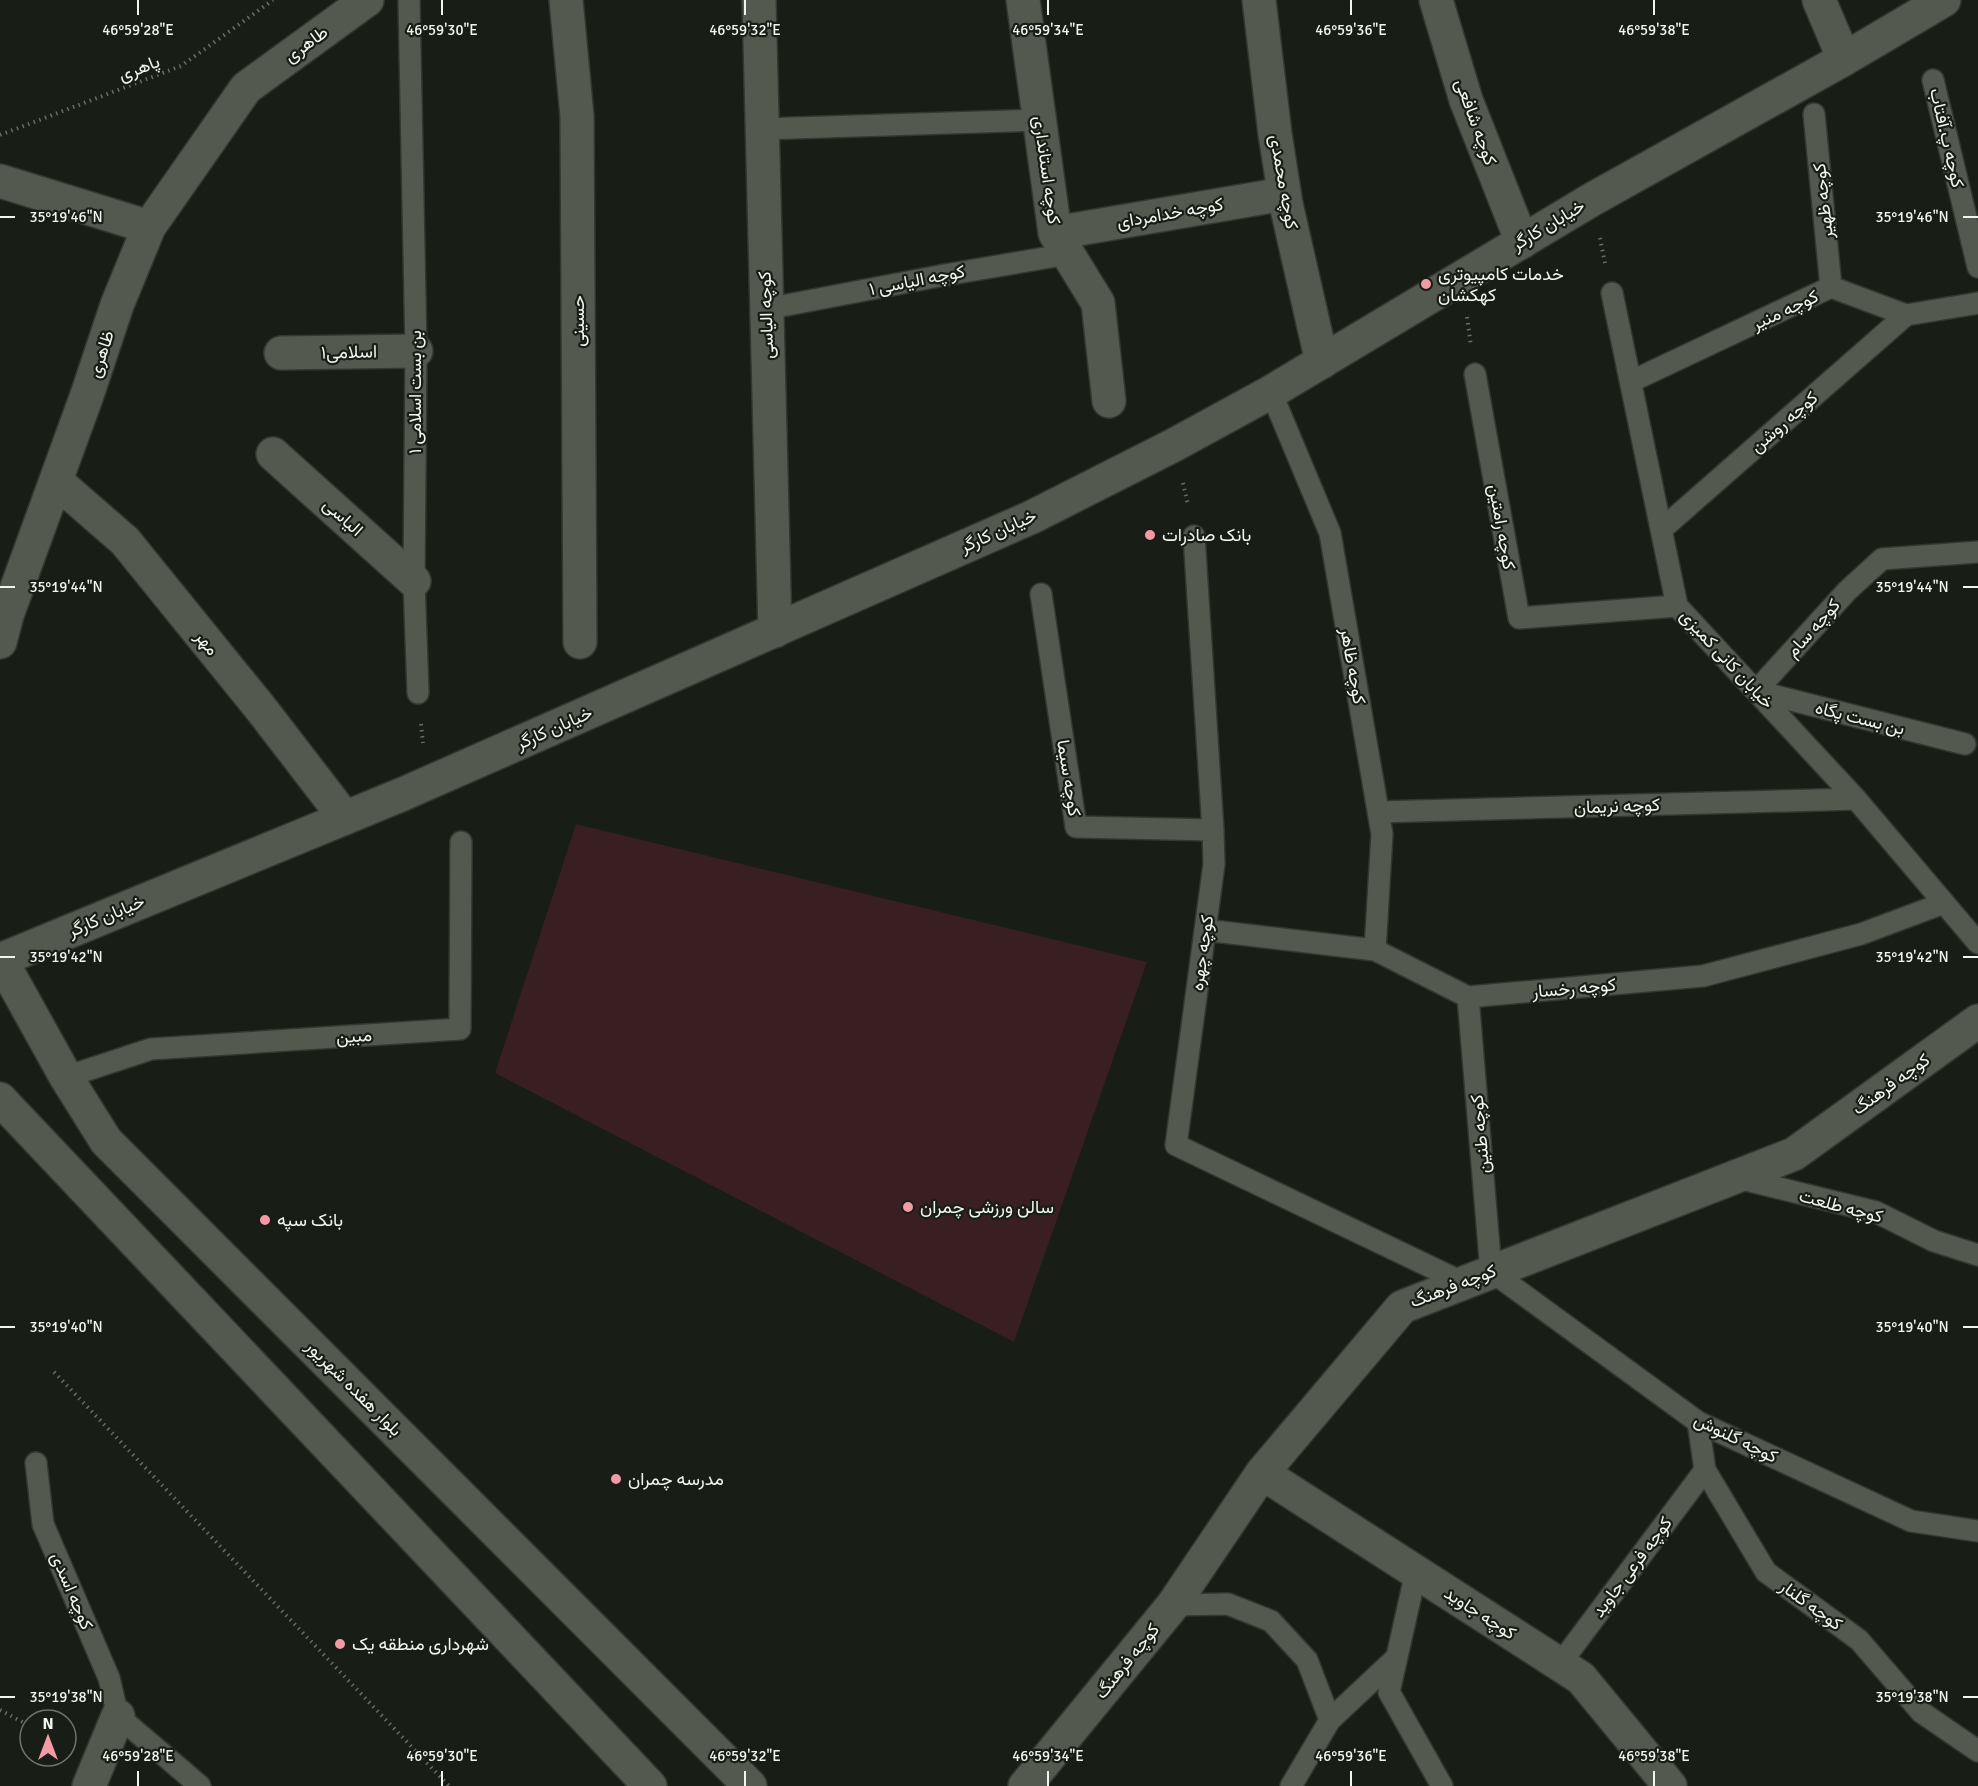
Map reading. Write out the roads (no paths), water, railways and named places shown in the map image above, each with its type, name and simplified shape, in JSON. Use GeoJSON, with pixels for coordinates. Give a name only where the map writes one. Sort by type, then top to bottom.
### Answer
{"type":"FeatureCollection","features":[{"type":"Feature","properties":{"kind":"street","name":"طاهری"},"geometry":{"type":"LineString","coordinates":[[246,88],[367,0]]}},
{"type":"Feature","properties":{"kind":"street","name":"حسینی"},"geometry":{"type":"LineString","coordinates":[[566,0],[576,116],[580,642]]}},
{"type":"Feature","properties":{"kind":"street","name":"کوچه الیاسی"},"geometry":{"type":"LineString","coordinates":[[759,0],[775,630]]}},
{"type":"Feature","properties":{"kind":"street","name":"کوچه استانداری"},"geometry":{"type":"LineString","coordinates":[[1023,0],[1061,243],[1098,303],[1109,401]]}},
{"type":"Feature","properties":{"kind":"street","name":"کوچه محمدی"},"geometry":{"type":"LineString","coordinates":[[1259,0],[1284,194],[1322,362]]}},
{"type":"Feature","properties":{"kind":"street","name":"کوچه شافعی"},"geometry":{"type":"LineString","coordinates":[[1436,0],[1466,100],[1522,242]]}},
{"type":"Feature","properties":{"kind":"street"},"geometry":{"type":"LineString","coordinates":[[1819,0],[1844,59]]}},
{"type":"Feature","properties":{"kind":"street","name":"خیابان کارگر"},"geometry":{"type":"LineString","coordinates":[[0,959],[428,783],[1032,517],[1174,445],[1271,392],[1591,200],[1844,59],[1944,0]]}},
{"type":"Feature","properties":{"kind":"street","name":"ظاهری"},"geometry":{"type":"LineString","coordinates":[[0,642],[7,615],[117,305],[149,227],[246,88]]}},
{"type":"Feature","properties":{"kind":"street"},"geometry":{"type":"LineString","coordinates":[[0,181],[149,227]]}},
{"type":"Feature","properties":{"kind":"street","name":"کوچه خدامردای"},"geometry":{"type":"LineString","coordinates":[[1061,243],[1284,194]]}},
{"type":"Feature","properties":{"kind":"street","name":"اسلامی۱"},"geometry":{"type":"LineString","coordinates":[[281,353],[416,351]]}},
{"type":"Feature","properties":{"kind":"street","name":"الیاسی"},"geometry":{"type":"LineString","coordinates":[[273,454],[414,580]]}},
{"type":"Feature","properties":{"kind":"street","name":"مهر"},"geometry":{"type":"LineString","coordinates":[[56,481],[125,541],[262,710],[345,818]]}},
{"type":"Feature","properties":{"kind":"street","name":"بلوار هفده شهریور"},"geometry":{"type":"LineString","coordinates":[[0,959],[66,1077],[106,1141],[750,1786]]}},
{"type":"Feature","properties":{"kind":"street","name":"کوچه فرهنگ"},"geometry":{"type":"LineString","coordinates":[[1025,1786],[1173,1605],[1262,1473],[1402,1306],[1794,1154],[1978,1021]]}},
{"type":"Feature","properties":{"kind":"street"},"geometry":{"type":"LineString","coordinates":[[0,1099],[650,1786]]}},
{"type":"Feature","properties":{"kind":"street","name":"کوچه جاوید"},"geometry":{"type":"LineString","coordinates":[[1262,1473],[1581,1678],[1670,1786]]}},
{"type":"Feature","properties":{"kind":"street"},"geometry":{"type":"LineString","coordinates":[[94,1782],[118,1716]]}},
{"type":"Feature","properties":{"kind":"lane","name":"بن بست اسلامی ۱"},"geometry":{"type":"LineString","coordinates":[[409,0],[416,351],[414,580],[418,693]]}},
{"type":"Feature","properties":{"kind":"lane","name":"کوچه پ.آفتاب"},"geometry":{"type":"LineString","coordinates":[[1933,80],[1971,212],[1978,267]]}},
{"type":"Feature","properties":{"kind":"lane","name":"کوچه ظهیر"},"geometry":{"type":"LineString","coordinates":[[1814,114],[1831,288]]}},
{"type":"Feature","properties":{"kind":"lane"},"geometry":{"type":"LineString","coordinates":[[762,129],[1040,120]]}},
{"type":"Feature","properties":{"kind":"lane","name":"کوچه الیاسی ۱"},"geometry":{"type":"LineString","coordinates":[[766,309],[939,276],[1061,243]]}},
{"type":"Feature","properties":{"kind":"lane","name":"کوچه منیر"},"geometry":{"type":"LineString","coordinates":[[1632,381],[1831,288],[1906,315],[1978,303]]}},
{"type":"Feature","properties":{"kind":"lane","name":"خیابان کانی کمیزی"},"geometry":{"type":"LineString","coordinates":[[1612,293],[1677,606],[1856,799],[1978,943]]}},
{"type":"Feature","properties":{"kind":"lane","name":"کوچه روشن"},"geometry":{"type":"LineString","coordinates":[[1662,529],[1906,315]]}},
{"type":"Feature","properties":{"kind":"lane","name":"کوچه رامتین"},"geometry":{"type":"LineString","coordinates":[[1475,374],[1519,618],[1677,606]]}},
{"type":"Feature","properties":{"kind":"lane","name":"کوچه ظاهر"},"geometry":{"type":"LineString","coordinates":[[1271,392],[1330,533],[1382,834],[1375,950]]}},
{"type":"Feature","properties":{"kind":"lane","name":"کوچه چهره"},"geometry":{"type":"LineString","coordinates":[[1194,536],[1214,864],[1176,1145],[1478,1277]]}},
{"type":"Feature","properties":{"kind":"lane","name":"کوچه سام"},"geometry":{"type":"LineString","coordinates":[[1756,691],[1847,591],[1882,559],[1978,552]]}},
{"type":"Feature","properties":{"kind":"lane","name":"کوچه سیما"},"geometry":{"type":"LineString","coordinates":[[1041,594],[1077,827],[1213,830]]}},
{"type":"Feature","properties":{"kind":"lane","name":"بن بست پگاه"},"geometry":{"type":"LineString","coordinates":[[1756,691],[1965,744]]}},
{"type":"Feature","properties":{"kind":"lane","name":"کوچه نریمان"},"geometry":{"type":"LineString","coordinates":[[1378,812],[1856,799]]}},
{"type":"Feature","properties":{"kind":"lane","name":"مبین"},"geometry":{"type":"LineString","coordinates":[[66,1077],[151,1049],[460,1029],[461,842]]}},
{"type":"Feature","properties":{"kind":"lane","name":"کوچه رخسار"},"geometry":{"type":"LineString","coordinates":[[1468,998],[1703,976],[1861,934],[1944,903]]}},
{"type":"Feature","properties":{"kind":"lane"},"geometry":{"type":"LineString","coordinates":[[1205,930],[1375,950],[1468,998]]}},
{"type":"Feature","properties":{"kind":"lane","name":"کوچه طنین"},"geometry":{"type":"LineString","coordinates":[[1468,998],[1478,1277]]}},
{"type":"Feature","properties":{"kind":"lane","name":"کوچه طلعت"},"geometry":{"type":"LineString","coordinates":[[1734,1177],[1876,1212],[1934,1241],[1978,1255]]}},
{"type":"Feature","properties":{"kind":"lane","name":"کوچه گلنوش"},"geometry":{"type":"LineString","coordinates":[[1478,1277],[1698,1422],[1911,1521],[1978,1531]]}},
{"type":"Feature","properties":{"kind":"lane","name":"کوچه گلنار"},"geometry":{"type":"LineString","coordinates":[[1698,1422],[1705,1470],[1766,1572],[1859,1640],[1921,1712],[1978,1750]]}},
{"type":"Feature","properties":{"kind":"lane","name":"کوچه اسدی"},"geometry":{"type":"LineString","coordinates":[[36,1463],[43,1524],[109,1678],[118,1716]]}},
{"type":"Feature","properties":{"kind":"lane","name":"کوچه فرعی جاوید"},"geometry":{"type":"LineString","coordinates":[[1560,1664],[1705,1470]]}},
{"type":"Feature","properties":{"kind":"lane"},"geometry":{"type":"LineString","coordinates":[[1416,1572],[1389,1692],[1442,1786]]}},
{"type":"Feature","properties":{"kind":"lane"},"geometry":{"type":"LineString","coordinates":[[1173,1605],[1228,1604],[1271,1621],[1307,1660],[1330,1720]]}},
{"type":"Feature","properties":{"kind":"lane"},"geometry":{"type":"LineString","coordinates":[[1291,1786],[1330,1720],[1396,1658]]}},
{"type":"Feature","properties":{"kind":"lane"},"geometry":{"type":"LineString","coordinates":[[118,1716],[200,1786]]}},
{"type":"Feature","properties":{"kind":"place","name":"خدمات کامپیوتری کهکشان"},"geometry":{"type":"Point","coordinates":[1426,284]}},
{"type":"Feature","properties":{"kind":"place","name":"بانک صادرات"},"geometry":{"type":"Point","coordinates":[1150,535]}},
{"type":"Feature","properties":{"kind":"place","name":"سالن ورزشی چمران"},"geometry":{"type":"Point","coordinates":[908,1207]}},
{"type":"Feature","properties":{"kind":"place","name":"بانک سپه"},"geometry":{"type":"Point","coordinates":[265,1220]}},
{"type":"Feature","properties":{"kind":"place","name":"مدرسه چمران"},"geometry":{"type":"Point","coordinates":[616,1479]}},
{"type":"Feature","properties":{"kind":"place","name":"شهرداری منطقه یک"},"geometry":{"type":"Point","coordinates":[340,1644]}}]}
